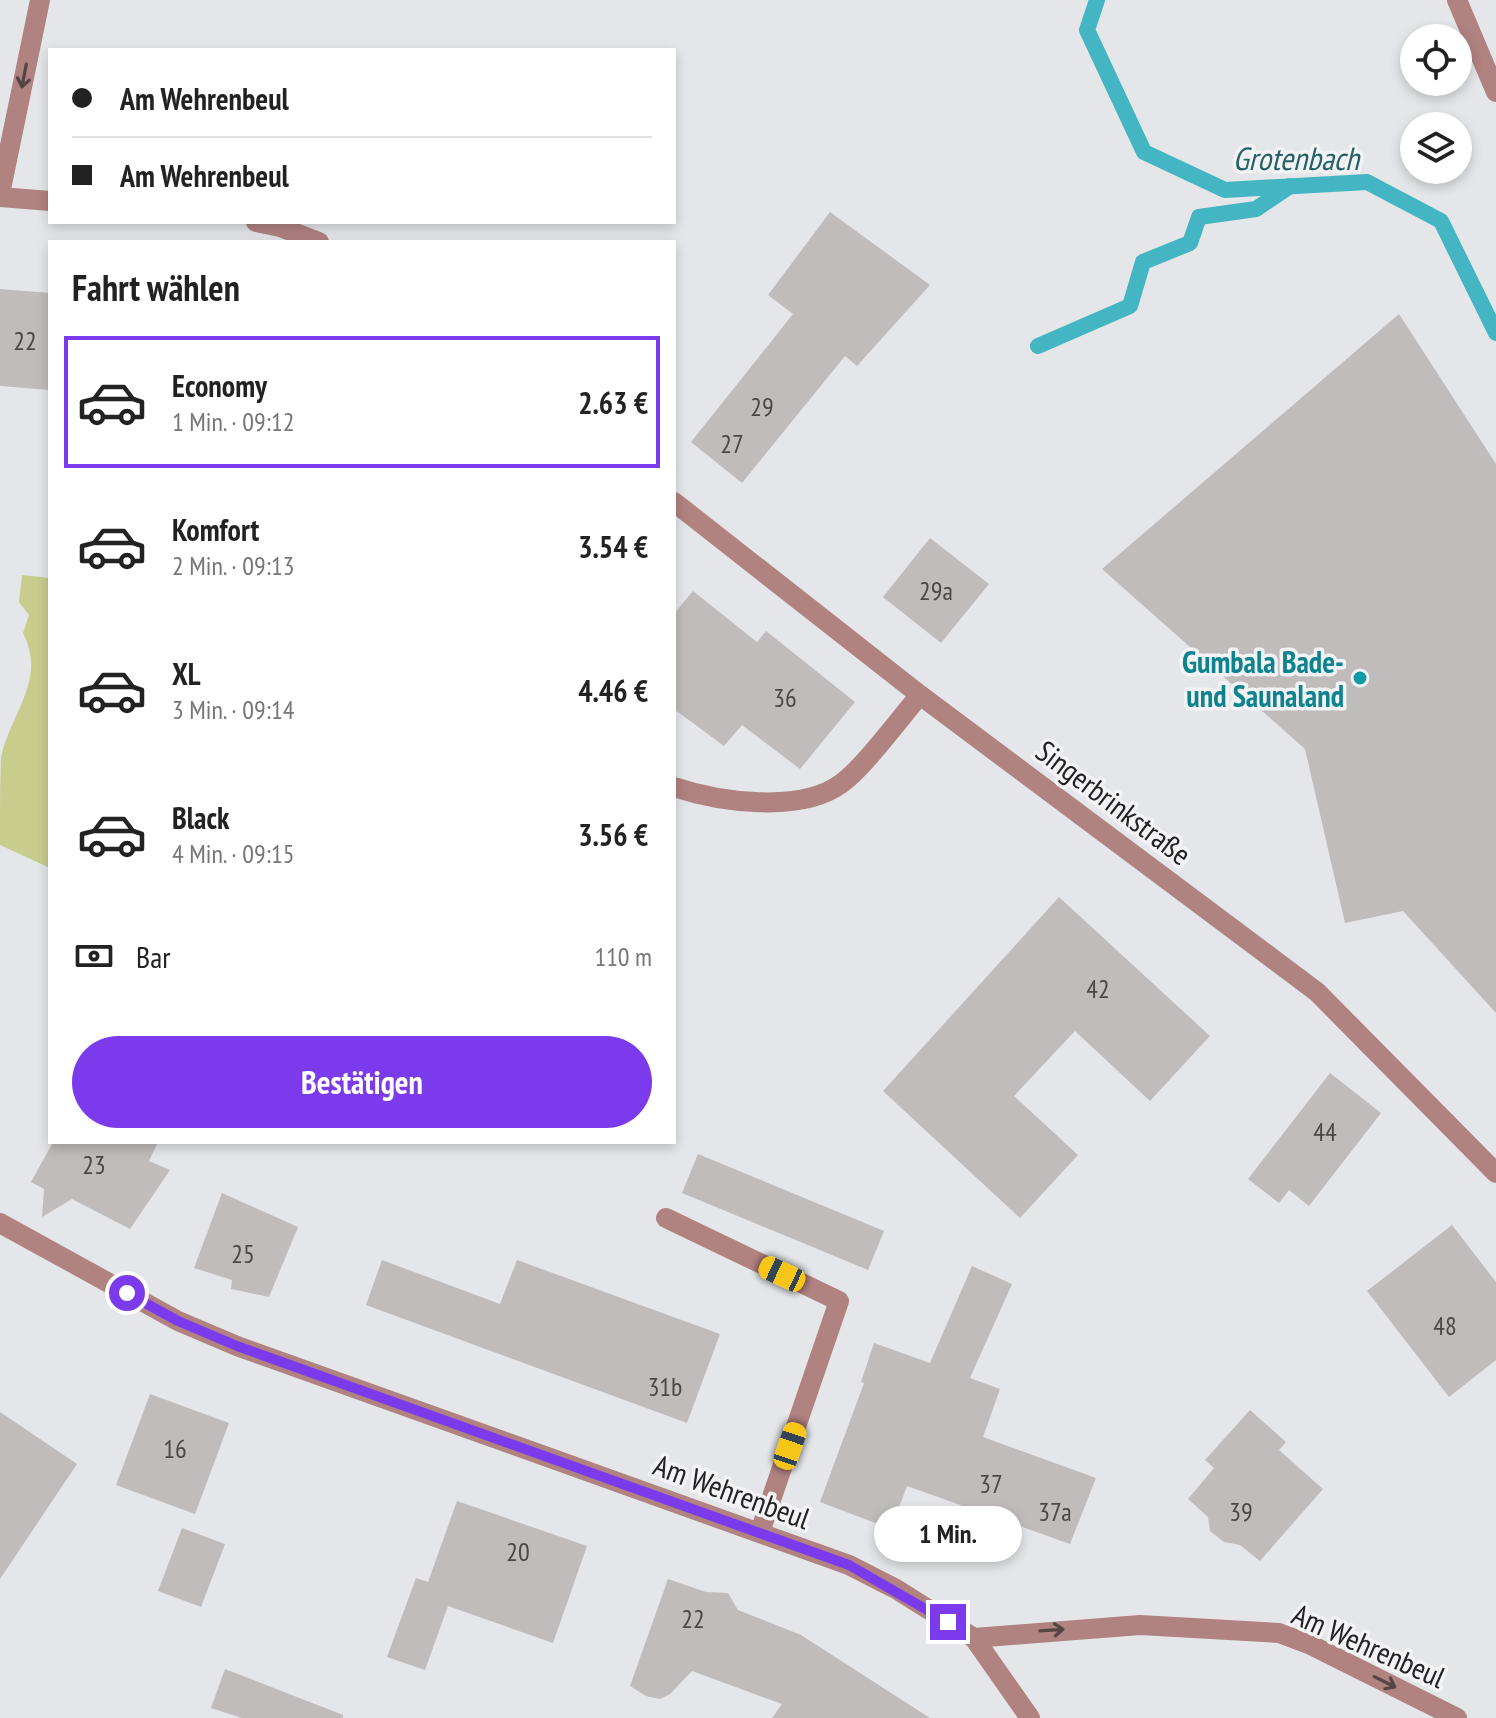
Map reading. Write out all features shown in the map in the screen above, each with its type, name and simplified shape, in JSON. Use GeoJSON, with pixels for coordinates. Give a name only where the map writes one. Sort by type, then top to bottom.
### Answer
{"type":"FeatureCollection","features":[{"type":"Feature","properties":{"kind":"street"},"geometry":{"type":"LineString","coordinates":[[40,0],[0,196],[48,201]]}},
{"type":"Feature","properties":{"kind":"street"},"geometry":{"type":"LineString","coordinates":[[1457,0],[1496,92]]}},
{"type":"Feature","properties":{"kind":"street"},"geometry":{"type":"LineString","coordinates":[[266,224],[314,240]]}},
{"type":"Feature","properties":{"kind":"street","name":"Singerbrinkstraße"},"geometry":{"type":"LineString","coordinates":[[676,504],[920,695],[1317,992],[1496,1173]]}},
{"type":"Feature","properties":{"kind":"street"},"geometry":{"type":"LineString","coordinates":[[676,788],[705,797],[786,804],[842,784],[920,695]]}},
{"type":"Feature","properties":{"kind":"street"},"geometry":{"type":"LineString","coordinates":[[666,1218],[839,1301],[760,1532]]}},
{"type":"Feature","properties":{"kind":"street","name":"Am Wehrenbeul"},"geometry":{"type":"LineString","coordinates":[[0,1223],[178,1321],[237,1346],[849,1565],[896,1589],[974,1638],[1140,1625],[1279,1633],[1311,1645],[1457,1718]]}},
{"type":"Feature","properties":{"kind":"street"},"geometry":{"type":"LineString","coordinates":[[974,1638],[1030,1718]]}},
{"type":"Feature","properties":{"kind":"green space"},"geometry":{"type":"Polygon","coordinates":[[[22,575],[48,578],[48,867],[0,845],[1,757],[25,696],[31,666],[23,633],[29,615],[19,602],[22,575]]]}},
{"type":"Feature","properties":{"kind":"building"},"geometry":{"type":"Polygon","coordinates":[[[830,212],[930,285],[857,366],[845,356],[742,483],[691,442],[793,314],[768,295],[830,212]]]}},
{"type":"Feature","properties":{"kind":"building"},"geometry":{"type":"Polygon","coordinates":[[[0,289],[48,293],[48,390],[0,386],[0,289]]]}},
{"type":"Feature","properties":{"kind":"building","name":"Gumbala Bade- und Saunaland"},"geometry":{"type":"Polygon","coordinates":[[[1399,314],[1496,464],[1496,1013],[1403,911],[1345,923],[1305,749],[1102,569],[1399,314]]]}},
{"type":"Feature","properties":{"kind":"building"},"geometry":{"type":"Polygon","coordinates":[[[930,538],[989,584],[941,643],[883,597],[930,538]]]}},
{"type":"Feature","properties":{"kind":"building"},"geometry":{"type":"Polygon","coordinates":[[[693,591],[757,642],[766,631],[855,702],[800,769],[742,725],[724,746],[676,710],[676,612],[693,591]]]}},
{"type":"Feature","properties":{"kind":"building"},"geometry":{"type":"Polygon","coordinates":[[[1059,897],[1210,1036],[1150,1101],[1075,1031],[1014,1096],[1078,1155],[1020,1218],[883,1091],[1059,897]]]}},
{"type":"Feature","properties":{"kind":"building"},"geometry":{"type":"Polygon","coordinates":[[[1330,1073],[1381,1113],[1309,1206],[1289,1190],[1279,1203],[1248,1179],[1330,1073]]]}},
{"type":"Feature","properties":{"kind":"building"},"geometry":{"type":"Polygon","coordinates":[[[52,1144],[157,1144],[149,1161],[170,1170],[130,1229],[72,1199],[42,1217],[44,1189],[31,1182],[52,1144]]]}},
{"type":"Feature","properties":{"kind":"building"},"geometry":{"type":"Polygon","coordinates":[[[698,1154],[884,1231],[868,1270],[682,1193],[698,1154]]]}},
{"type":"Feature","properties":{"kind":"building"},"geometry":{"type":"Polygon","coordinates":[[[222,1193],[298,1227],[269,1297],[231,1289],[232,1280],[194,1268],[222,1193]]]}},
{"type":"Feature","properties":{"kind":"building"},"geometry":{"type":"Polygon","coordinates":[[[1452,1225],[1496,1282],[1496,1360],[1449,1397],[1367,1291],[1452,1225]]]}},
{"type":"Feature","properties":{"kind":"building"},"geometry":{"type":"Polygon","coordinates":[[[382,1260],[500,1304],[517,1260],[720,1334],[687,1423],[366,1305],[382,1260]]]}},
{"type":"Feature","properties":{"kind":"building"},"geometry":{"type":"Polygon","coordinates":[[[972,1266],[1012,1284],[970,1378],[1000,1389],[983,1437],[1096,1478],[1070,1544],[907,1486],[891,1529],[820,1502],[864,1383],[861,1382],[874,1343],[930,1363],[972,1266]]]}},
{"type":"Feature","properties":{"kind":"building"},"geometry":{"type":"Polygon","coordinates":[[[150,1394],[229,1423],[195,1514],[116,1485],[150,1394]]]}},
{"type":"Feature","properties":{"kind":"building"},"geometry":{"type":"Polygon","coordinates":[[[1250,1410],[1286,1442],[1279,1450],[1323,1489],[1260,1561],[1240,1545],[1224,1542],[1210,1531],[1208,1517],[1188,1499],[1214,1468],[1205,1460],[1250,1410]]]}},
{"type":"Feature","properties":{"kind":"building"},"geometry":{"type":"Polygon","coordinates":[[[0,1412],[77,1464],[0,1579],[0,1412]]]}},
{"type":"Feature","properties":{"kind":"building"},"geometry":{"type":"Polygon","coordinates":[[[457,1501],[587,1546],[553,1643],[448,1606],[425,1670],[387,1657],[416,1578],[428,1582],[457,1501]]]}},
{"type":"Feature","properties":{"kind":"building"},"geometry":{"type":"Polygon","coordinates":[[[182,1528],[225,1544],[201,1607],[158,1591],[182,1528]]]}},
{"type":"Feature","properties":{"kind":"building"},"geometry":{"type":"Polygon","coordinates":[[[668,1579],[706,1592],[728,1593],[738,1610],[801,1635],[930,1718],[772,1718],[782,1704],[692,1671],[670,1694],[660,1699],[646,1696],[630,1686],[668,1579]]]}},
{"type":"Feature","properties":{"kind":"building"},"geometry":{"type":"Polygon","coordinates":[[[225,1669],[343,1715],[343,1718],[242,1718],[211,1708],[225,1669]]]}},
{"type":"Feature","properties":{"kind":"waterway","name":"Grotenbach"},"geometry":{"type":"LineString","coordinates":[[1097,0],[1087,30],[1144,152],[1225,190],[1367,182],[1441,221],[1496,333]]}},
{"type":"Feature","properties":{"kind":"waterway"},"geometry":{"type":"LineString","coordinates":[[1038,346],[1130,306],[1143,262],[1190,243],[1199,217],[1256,209],[1290,186]]}},
{"type":"Feature","properties":{"kind":"place","name":"Gumbala Bade- und Saunaland"},"geometry":{"type":"Point","coordinates":[1360,678]}},
{"type":"Feature","properties":{"kind":"route"},"geometry":{"type":"LineString","coordinates":[[127,1293],[178,1321],[237,1346],[849,1565],[896,1589],[948,1622]]}}]}
